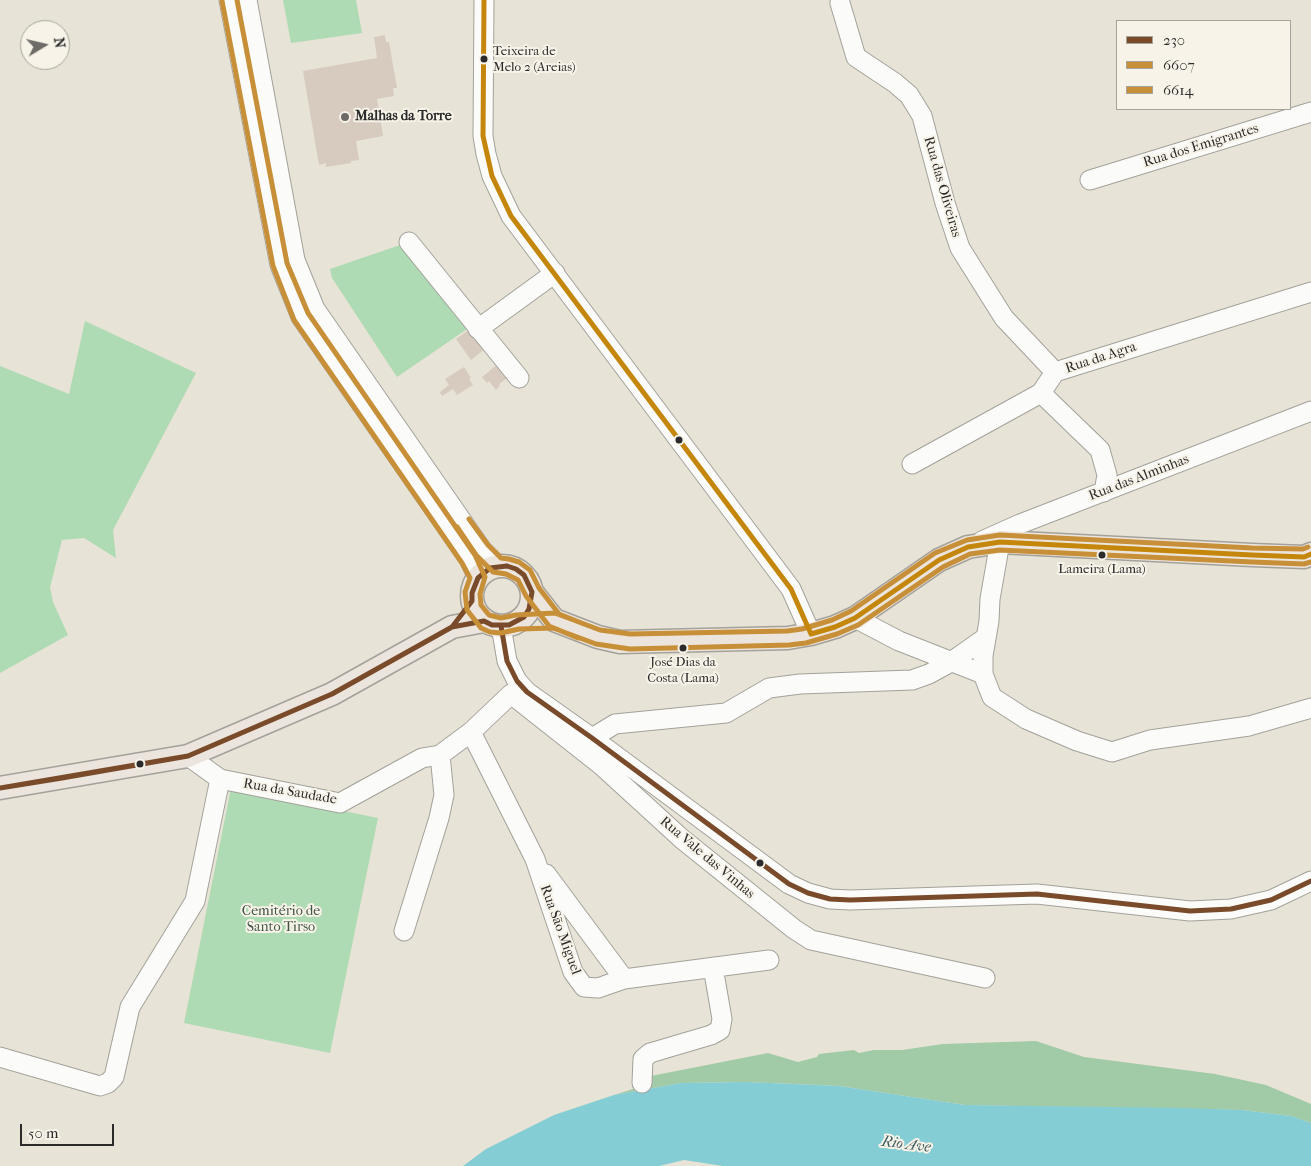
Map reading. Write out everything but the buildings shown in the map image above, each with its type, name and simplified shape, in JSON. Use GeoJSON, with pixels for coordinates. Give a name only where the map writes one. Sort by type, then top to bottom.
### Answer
{"type":"FeatureCollection","features":[{"type":"Feature","properties":{"kind":"main road"},"geometry":{"type":"LineString","coordinates":[[452,627],[554,620],[598,637],[620,642],[788,638],[835,627],[855,618],[939,560],[968,548],[1000,542],[1252,556],[1304,557],[1311,554]]}},
{"type":"Feature","properties":{"kind":"main road"},"geometry":{"type":"LineString","coordinates":[[532,592],[529,609],[501,623],[478,615],[472,601],[474,585],[483,572],[498,566],[507,566],[516,569],[524,575],[532,592],[554,620]]}},
{"type":"Feature","properties":{"kind":"main road"},"geometry":{"type":"LineString","coordinates":[[0,788],[188,756],[332,694],[452,627],[472,601]]}},
{"type":"Feature","properties":{"kind":"street"},"geometry":{"type":"LineString","coordinates":[[229,0],[280,265],[301,317],[468,560],[478,578]]}},
{"type":"Feature","properties":{"kind":"street"},"geometry":{"type":"LineString","coordinates":[[247,0],[295,260],[315,309],[482,550],[498,566]]}},
{"type":"Feature","properties":{"kind":"street"},"geometry":{"type":"LineString","coordinates":[[484,0],[483,136],[492,176],[511,216],[555,272],[791,589],[811,634]]}},
{"type":"Feature","properties":{"kind":"street","name":"Rua das Oliveiras"},"geometry":{"type":"LineString","coordinates":[[840,3],[856,58],[902,89],[922,116],[960,248],[1004,318],[1055,372]]}},
{"type":"Feature","properties":{"kind":"street"},"geometry":{"type":"LineString","coordinates":[[1304,114],[1311,103]]}},
{"type":"Feature","properties":{"kind":"street","name":"Rua dos Emigrantes"},"geometry":{"type":"LineString","coordinates":[[1090,180],[1304,114]]}},
{"type":"Feature","properties":{"kind":"street"},"geometry":{"type":"LineString","coordinates":[[409,242],[518,378]]}},
{"type":"Feature","properties":{"kind":"street"},"geometry":{"type":"LineString","coordinates":[[478,329],[555,272]]}},
{"type":"Feature","properties":{"kind":"street","name":"Rua da Agra"},"geometry":{"type":"LineString","coordinates":[[912,464],[1041,393],[1055,372],[1311,292]]}},
{"type":"Feature","properties":{"kind":"street"},"geometry":{"type":"LineString","coordinates":[[1041,393],[1100,450],[1106,475],[1104,492]]}},
{"type":"Feature","properties":{"kind":"street","name":"Rua das Alminhas"},"geometry":{"type":"LineString","coordinates":[[968,548],[1020,524],[1311,412]]}},
{"type":"Feature","properties":{"kind":"street"},"geometry":{"type":"LineString","coordinates":[[1000,542],[990,599],[983,674],[992,698],[1026,719],[1078,741],[1112,752],[1150,740],[1248,726],[1311,708]]}},
{"type":"Feature","properties":{"kind":"street"},"geometry":{"type":"LineString","coordinates":[[855,618],[900,641],[983,674]]}},
{"type":"Feature","properties":{"kind":"street"},"geometry":{"type":"LineString","coordinates":[[501,623],[507,661],[517,681],[527,692],[789,884],[808,893],[830,899],[850,900],[1037,894],[1190,911],[1231,909],[1271,900],[1311,881]]}},
{"type":"Feature","properties":{"kind":"street"},"geometry":{"type":"LineString","coordinates":[[592,738],[615,724],[726,712],[769,688],[800,684],[912,680],[930,674],[952,662],[985,638]]}},
{"type":"Feature","properties":{"kind":"street","name":"Rua Vale das Vinhas"},"geometry":{"type":"LineString","coordinates":[[470,732],[511,694],[600,765],[682,838],[794,929],[811,940],[985,978]]}},
{"type":"Feature","properties":{"kind":"street","name":"Rua da Saudade"},"geometry":{"type":"LineString","coordinates":[[188,756],[220,779],[340,803],[422,758],[440,754],[470,732]]}},
{"type":"Feature","properties":{"kind":"street","name":"Rua São Miguel"},"geometry":{"type":"LineString","coordinates":[[470,732],[535,859],[573,972],[584,987],[598,988],[624,979],[769,960]]}},
{"type":"Feature","properties":{"kind":"street"},"geometry":{"type":"LineString","coordinates":[[404,931],[439,818],[444,795],[440,754]]}},
{"type":"Feature","properties":{"kind":"street"},"geometry":{"type":"LineString","coordinates":[[0,1057],[100,1086],[108,1084],[114,1077],[130,1007],[195,901],[220,779]]}},
{"type":"Feature","properties":{"kind":"street","name":"Rua São Miguel"},"geometry":{"type":"LineString","coordinates":[[535,859],[624,979]]}},
{"type":"Feature","properties":{"kind":"street"},"geometry":{"type":"LineString","coordinates":[[642,1083],[643,1059],[650,1053],[711,1035],[720,1030],[722,1019],[713,967]]}},
{"type":"Feature","properties":{"kind":"green space"},"geometry":{"type":"Polygon","coordinates":[[[283,0],[356,0],[362,33],[291,43],[283,0]]]}},
{"type":"Feature","properties":{"kind":"green space"},"geometry":{"type":"Polygon","coordinates":[[[403,244],[470,327],[397,377],[332,278],[330,269],[403,244]]]}},
{"type":"Feature","properties":{"kind":"green space"},"geometry":{"type":"Polygon","coordinates":[[[85,321],[196,373],[113,530],[116,558],[84,538],[62,540],[50,587],[53,602],[68,635],[0,673],[0,366],[69,394],[85,321]]]}},
{"type":"Feature","properties":{"kind":"green space","name":"Cemitério de Santo Tirso"},"geometry":{"type":"Polygon","coordinates":[[[231,788],[378,818],[330,1053],[184,1023],[231,788]]]}},
{"type":"Feature","properties":{"kind":"green space"},"geometry":{"type":"Polygon","coordinates":[[[1036,1041],[1084,1057],[1215,1074],[1266,1085],[1311,1104],[1311,1123],[1291,1116],[1242,1110],[965,1105],[839,1086],[746,1082],[681,1083],[614,1095],[636,1088],[651,1076],[768,1053],[798,1062],[817,1057],[819,1054],[854,1050],[859,1053],[874,1050],[902,1050],[943,1044],[1036,1041]]]}},
{"type":"Feature","properties":{"kind":"water","name":"Rio Ave"},"geometry":{"type":"Polygon","coordinates":[[[746,1082],[839,1086],[965,1105],[1185,1108],[1242,1110],[1291,1116],[1311,1123],[1311,1166],[723,1166],[684,1160],[659,1166],[463,1166],[486,1149],[554,1115],[614,1095],[681,1083],[746,1082]]]}},
{"type":"Feature","properties":{"kind":"transit line","name":"6614"},"geometry":{"type":"LineString","coordinates":[[237,0],[287,263],[308,313],[475,555],[485,577],[480,594],[481,605],[489,615],[501,618],[516,615],[555,613],[600,630],[630,634],[787,631],[802,629],[832,620],[851,611],[935,553],[967,540],[1000,535],[1252,548],[1303,549],[1308,547]]}},
{"type":"Feature","properties":{"kind":"transit line"},"geometry":{"type":"LineString","coordinates":[[484,0],[483,136],[492,176],[511,216],[791,589],[811,634]]}},
{"type":"Feature","properties":{"kind":"transit line","name":"6607"},"geometry":{"type":"LineString","coordinates":[[222,1],[273,266],[294,320],[462,563],[470,578],[465,592],[467,610],[481,628],[490,632],[501,633],[519,629],[553,628],[596,644],[630,649],[789,645],[806,643],[837,634],[858,625],[943,567],[970,554],[1000,550],[1252,562],[1304,564],[1311,562]]}},
{"type":"Feature","properties":{"kind":"transit line","name":"6614"},"geometry":{"type":"LineString","coordinates":[[469,519],[488,545],[501,558],[519,562],[530,570],[539,588],[559,614],[584,624]]}},
{"type":"Feature","properties":{"kind":"transit line","name":"6607"},"geometry":{"type":"LineString","coordinates":[[457,527],[476,555],[493,572],[506,574],[518,580],[526,596],[549,626],[578,638]]}},
{"type":"Feature","properties":{"kind":"transit line"},"geometry":{"type":"LineString","coordinates":[[811,634],[835,627],[855,618],[939,560],[968,547],[1000,542],[1252,555],[1304,557],[1311,554]]}},
{"type":"Feature","properties":{"kind":"transit line","name":"230"},"geometry":{"type":"LineString","coordinates":[[507,566],[516,569],[524,575],[532,592],[529,609],[524,617],[509,625],[492,625],[484,621],[452,627],[472,601],[472,593],[478,578],[490,568],[507,566]]}},
{"type":"Feature","properties":{"kind":"transit line","name":"230"},"geometry":{"type":"LineString","coordinates":[[501,626],[507,661],[517,681],[527,692],[789,884],[808,893],[830,899],[850,900],[1037,894],[1190,911],[1231,909],[1271,900],[1311,881]]}},
{"type":"Feature","properties":{"kind":"transit line","name":"230"},"geometry":{"type":"LineString","coordinates":[[332,694],[452,627]]}},
{"type":"Feature","properties":{"kind":"transit line","name":"230"},"geometry":{"type":"LineString","coordinates":[[332,694],[452,627]]}},
{"type":"Feature","properties":{"kind":"transit line","name":"230"},"geometry":{"type":"LineString","coordinates":[[188,756],[332,694]]}},
{"type":"Feature","properties":{"kind":"transit line","name":"230"},"geometry":{"type":"LineString","coordinates":[[188,756],[332,694]]}},
{"type":"Feature","properties":{"kind":"transit line","name":"230"},"geometry":{"type":"LineString","coordinates":[[188,756],[62,778],[0,788],[188,756]]}},
{"type":"Feature","properties":{"kind":"place","name":"Teixeira de Melo 2 (Areias)"},"geometry":{"type":"Point","coordinates":[484,59]}},
{"type":"Feature","properties":{"kind":"place","name":"Malhas da Torre"},"geometry":{"type":"Point","coordinates":[345,117]}},
{"type":"Feature","properties":{"kind":"place","name":"Lameira (Lama)"},"geometry":{"type":"Point","coordinates":[1102,555]}},
{"type":"Feature","properties":{"kind":"place","name":"José Dias da Costa (Lama)"},"geometry":{"type":"Point","coordinates":[683,648]}}]}
